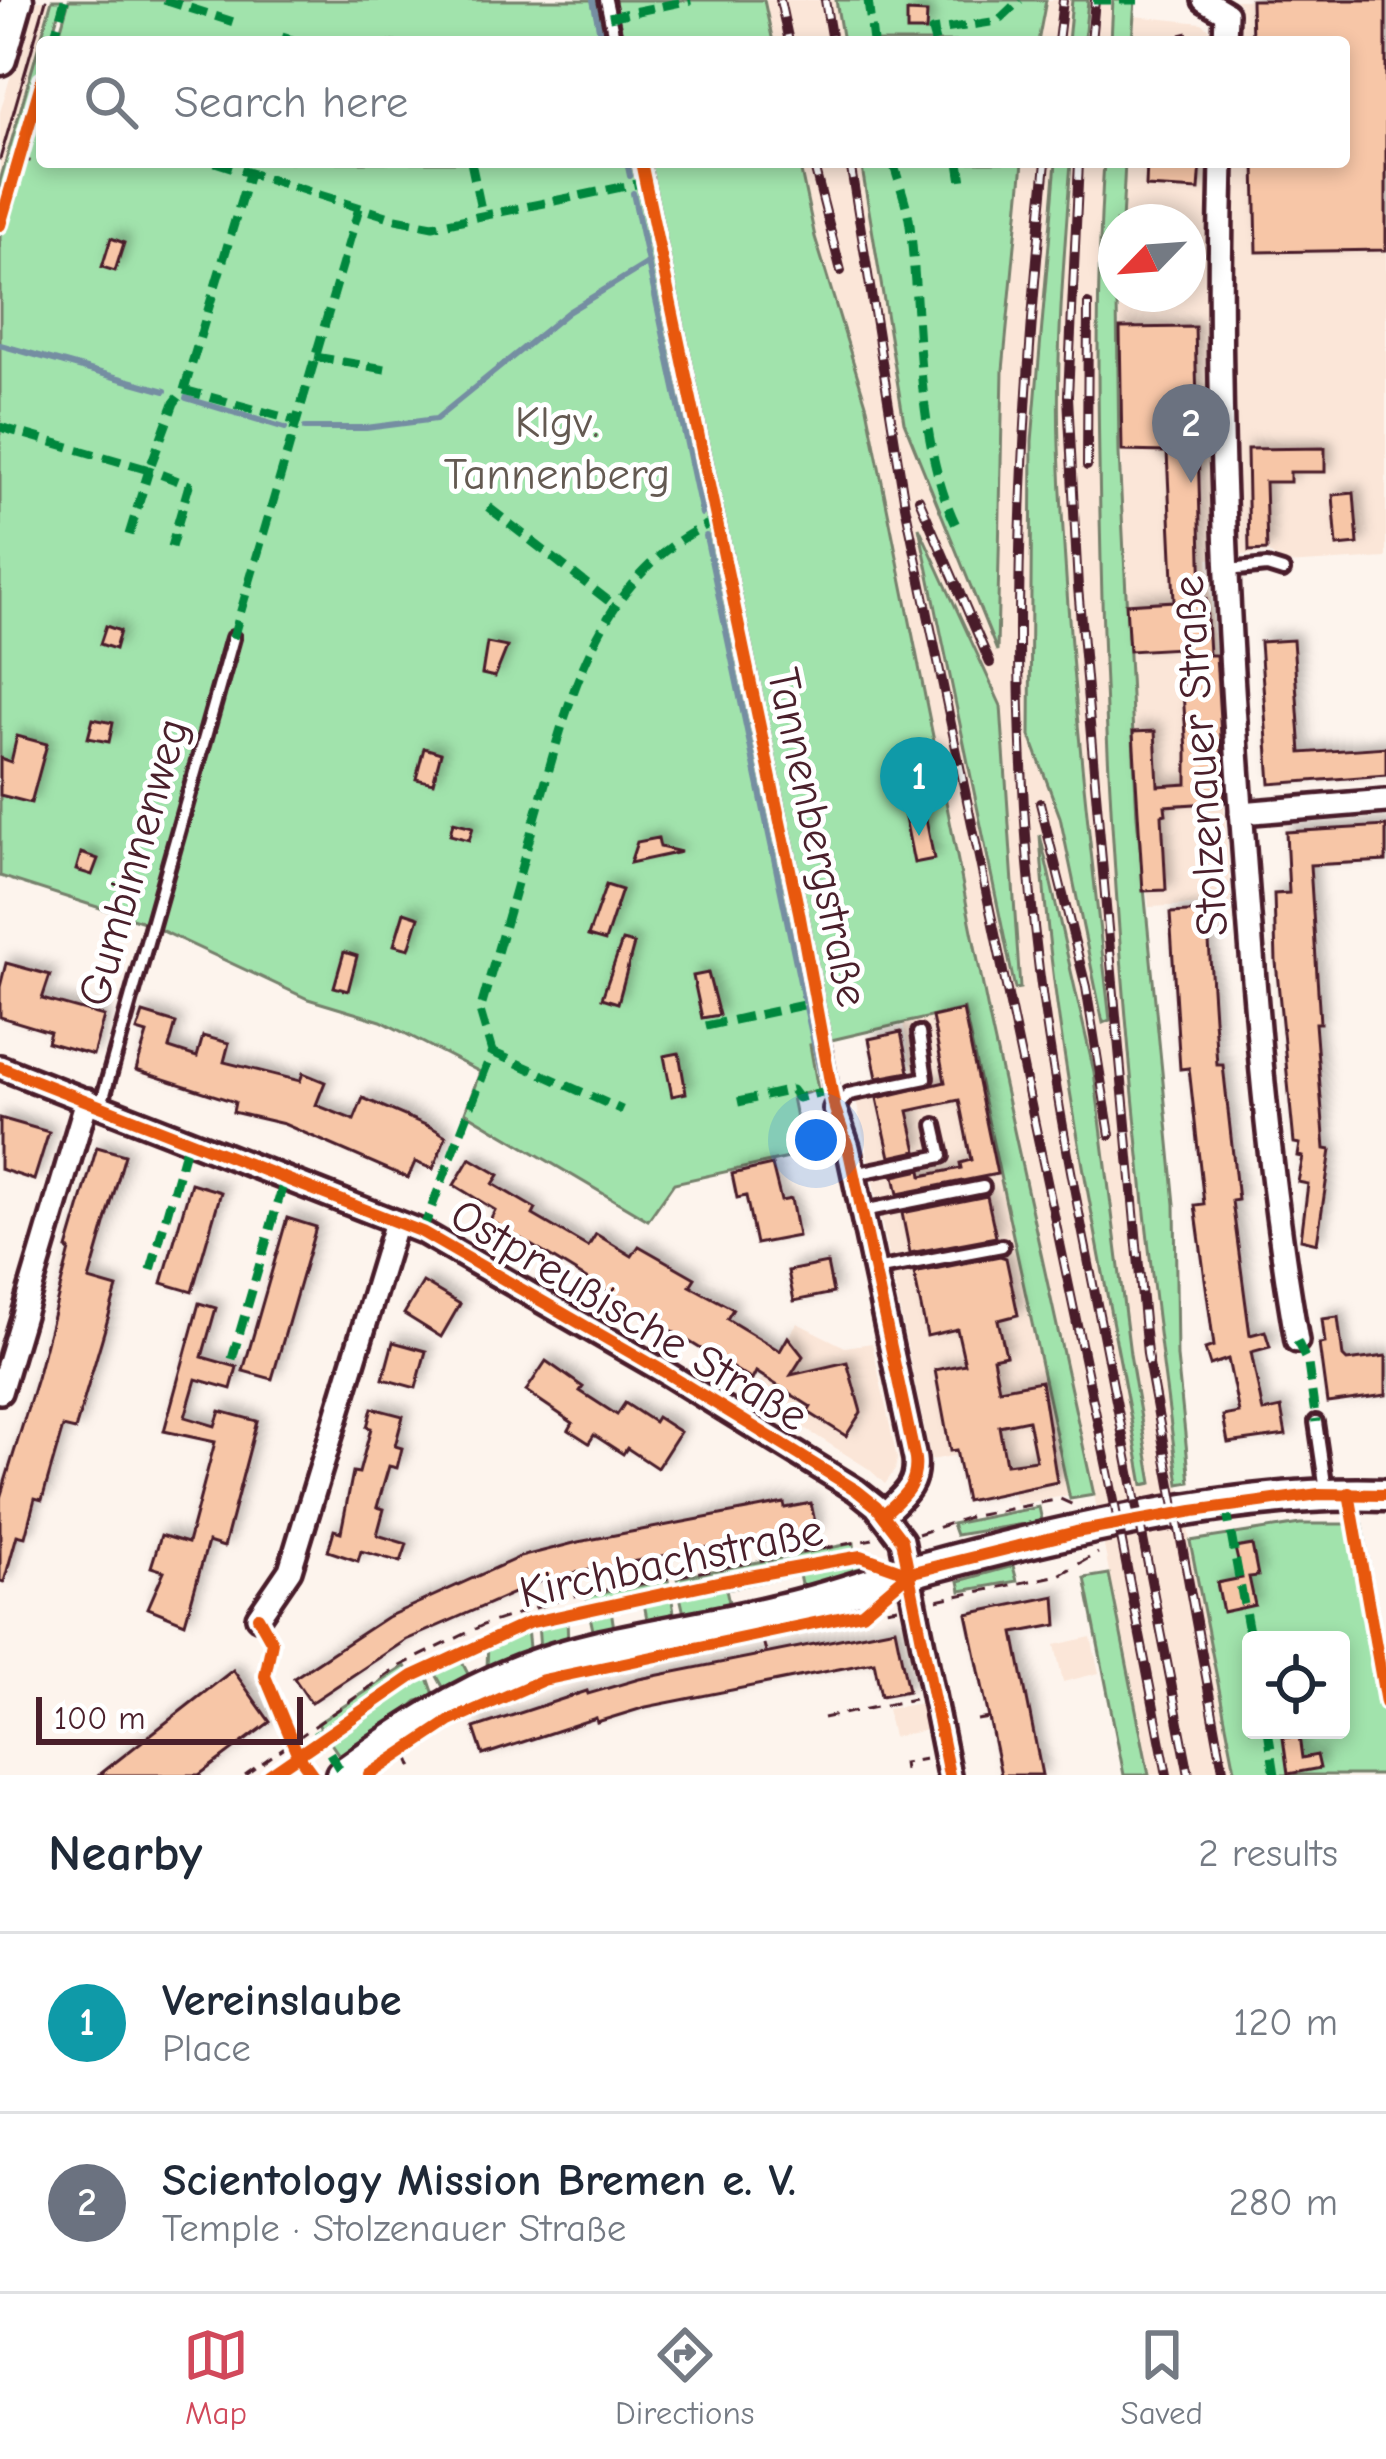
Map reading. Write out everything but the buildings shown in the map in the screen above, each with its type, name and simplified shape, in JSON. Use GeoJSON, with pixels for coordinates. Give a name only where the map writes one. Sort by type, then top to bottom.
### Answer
{"type":"FeatureCollection","features":[{"type":"Feature","properties":{"kind":"main road"},"geometry":{"type":"LineString","coordinates":[[0,59],[17,0]]}},
{"type":"Feature","properties":{"kind":"main road","name":"Kirchbachstraße"},"geometry":{"type":"LineString","coordinates":[[342,1775],[418,1721],[523,1670],[575,1654],[783,1610],[909,1573],[1118,1525],[1327,1494],[1386,1495]]}},
{"type":"Feature","properties":{"kind":"street"},"geometry":{"type":"LineString","coordinates":[[1204,0],[1226,13],[1225,36]]}},
{"type":"Feature","properties":{"kind":"street","name":"Stolzenauer Straße"},"geometry":{"type":"LineString","coordinates":[[1222,168],[1218,269],[1225,571],[1258,1053],[1297,1341]]}},
{"type":"Feature","properties":{"kind":"street"},"geometry":{"type":"LineString","coordinates":[[1241,813],[1386,801]]}},
{"type":"Feature","properties":{"kind":"street","name":"Ostpreußische Straße"},"geometry":{"type":"LineString","coordinates":[[0,1067],[450,1246],[856,1490],[884,1514],[902,1540],[947,1765]]}},
{"type":"Feature","properties":{"kind":"street"},"geometry":{"type":"LineString","coordinates":[[0,1392],[94,1102]]}},
{"type":"Feature","properties":{"kind":"street","name":"Tannenbergstraße"},"geometry":{"type":"LineString","coordinates":[[835,1109],[854,1174],[917,1476],[910,1490],[884,1514]]}},
{"type":"Feature","properties":{"kind":"street"},"geometry":{"type":"LineString","coordinates":[[258,1617],[290,1570],[396,1222]]}},
{"type":"Feature","properties":{"kind":"lane"},"geometry":{"type":"LineString","coordinates":[[606,0],[614,36]]}},
{"type":"Feature","properties":{"kind":"lane","name":"Tannenbergstraße"},"geometry":{"type":"LineString","coordinates":[[642,168],[792,879],[835,1109]]}},
{"type":"Feature","properties":{"kind":"lane"},"geometry":{"type":"LineString","coordinates":[[1225,571],[1267,566],[1283,572]]}},
{"type":"Feature","properties":{"kind":"lane","name":"Gumbinnenweg"},"geometry":{"type":"LineString","coordinates":[[94,1102],[232,638]]}},
{"type":"Feature","properties":{"kind":"lane"},"geometry":{"type":"LineString","coordinates":[[835,1109],[849,1094],[926,1078],[919,1033]]}},
{"type":"Feature","properties":{"kind":"lane"},"geometry":{"type":"LineString","coordinates":[[854,1174],[942,1156],[935,1125]]}},
{"type":"Feature","properties":{"kind":"lane"},"geometry":{"type":"LineString","coordinates":[[862,1212],[983,1187]]}},
{"type":"Feature","properties":{"kind":"lane"},"geometry":{"type":"LineString","coordinates":[[875,1270],[1002,1246]]}},
{"type":"Feature","properties":{"kind":"lane"},"geometry":{"type":"LineString","coordinates":[[1316,1422],[1327,1494]]}},
{"type":"Feature","properties":{"kind":"path"},"geometry":{"type":"LineString","coordinates":[[1180,35],[1188,32]]}},
{"type":"Feature","properties":{"kind":"path"},"geometry":{"type":"LineString","coordinates":[[19,158],[36,163]]}},
{"type":"Feature","properties":{"kind":"path"},"geometry":{"type":"LineString","coordinates":[[862,1613],[1059,1575],[1094,1559],[1118,1525]]}},
{"type":"Feature","properties":{"kind":"path"},"geometry":{"type":"LineString","coordinates":[[765,1647],[768,1660]]}},
{"type":"Feature","properties":{"kind":"path"},"geometry":{"type":"LineString","coordinates":[[823,1718],[933,1695]]}},
{"type":"Feature","properties":{"kind":"path"},"geometry":{"type":"LineString","coordinates":[[977,1720],[989,1718]]}},
{"type":"Feature","properties":{"kind":"path"},"geometry":{"type":"LineString","coordinates":[[283,1719],[295,1746]]}},
{"type":"Feature","properties":{"kind":"path"},"geometry":{"type":"LineString","coordinates":[[405,1749],[416,1775]]}},
{"type":"Feature","properties":{"kind":"path"},"geometry":{"type":"LineString","coordinates":[[904,1770],[903,1763],[947,1765]]}},
{"type":"Feature","properties":{"kind":"shaded area"},"geometry":{"type":"Polygon","coordinates":[[[33,0],[52,0],[42,36],[36,36],[36,56],[0,181],[0,112],[33,0]]]}},
{"type":"Feature","properties":{"kind":"shaded area"},"geometry":{"type":"Polygon","coordinates":[[[764,0],[836,0],[842,36],[772,36],[764,0]]]}},
{"type":"Feature","properties":{"kind":"shaded area"},"geometry":{"type":"Polygon","coordinates":[[[1046,0],[1113,0],[1111,36],[1039,36],[1046,0]]]}},
{"type":"Feature","properties":{"kind":"shaded area"},"geometry":{"type":"Polygon","coordinates":[[[1235,0],[1386,0],[1386,558],[1285,564],[1268,552],[1208,559],[1231,903],[1149,907],[1137,817],[1123,575],[1119,312],[1206,312],[1206,204],[1123,204],[1125,168],[1213,168],[1209,289],[1233,291],[1237,168],[1350,168],[1350,36],[1239,36],[1240,5],[1235,0]]]}},
{"type":"Feature","properties":{"kind":"shaded area"},"geometry":{"type":"Polygon","coordinates":[[[1134,16],[1202,23],[1217,35],[1217,36],[1132,36],[1134,16]]]}},
{"type":"Feature","properties":{"kind":"shaded area"},"geometry":{"type":"Polygon","coordinates":[[[800,168],[862,168],[904,422],[997,649],[1003,370],[1022,168],[1104,168],[1098,204],[1098,312],[1123,961],[1166,1394],[1236,1775],[1149,1775],[867,407],[815,237],[800,168]]]}},
{"type":"Feature","properties":{"kind":"shaded area"},"geometry":{"type":"Polygon","coordinates":[[[964,1009],[1069,1495],[1016,1505],[1003,1446],[931,1460],[856,1100],[916,1087],[903,1023],[964,1009]]]}},
{"type":"Feature","properties":{"kind":"shaded area"},"geometry":{"type":"Polygon","coordinates":[[[797,1323],[845,1347],[872,1343],[897,1459],[885,1484],[752,1395],[797,1323]]]}},
{"type":"Feature","properties":{"kind":"shaded area"},"geometry":{"type":"Polygon","coordinates":[[[1091,1637],[1099,1673],[1063,1682],[1055,1645],[1091,1637]]]}},
{"type":"Feature","properties":{"kind":"shaded area"},"geometry":{"type":"Polygon","coordinates":[[[921,1703],[926,1730],[893,1737],[887,1709],[921,1703]]]}},
{"type":"Feature","properties":{"kind":"green space"},"geometry":{"type":"Polygon","coordinates":[[[52,0],[62,0],[52,36],[42,36],[52,0]]]}},
{"type":"Feature","properties":{"kind":"green space"},"geometry":{"type":"Polygon","coordinates":[[[69,0],[764,0],[772,36],[59,36],[69,0]]]}},
{"type":"Feature","properties":{"kind":"green space"},"geometry":{"type":"Polygon","coordinates":[[[836,0],[1046,0],[1039,36],[842,36],[836,0]]]}},
{"type":"Feature","properties":{"kind":"green space"},"geometry":{"type":"Polygon","coordinates":[[[1072,0],[1088,0],[1085,36],[1069,36],[1072,0]]]}},
{"type":"Feature","properties":{"kind":"green space"},"geometry":{"type":"Polygon","coordinates":[[[1113,0],[1135,0],[1132,36],[1111,36],[1113,0]]]}},
{"type":"Feature","properties":{"kind":"green space"},"geometry":{"type":"Polygon","coordinates":[[[36,56],[36,89],[0,214],[0,181],[36,56]]]}},
{"type":"Feature","properties":{"kind":"green space","name":"Klgv. Tannenberg"},"geometry":{"type":"Polygon","coordinates":[[[36,113],[36,168],[800,168],[815,237],[867,407],[990,1021],[1094,1495],[1070,1499],[964,1009],[810,1045],[818,1090],[792,1097],[799,1133],[816,1152],[674,1183],[648,1220],[465,1112],[480,1072],[381,1021],[308,999],[141,921],[0,876],[0,236],[36,113]]]}},
{"type":"Feature","properties":{"kind":"green space"},"geometry":{"type":"Polygon","coordinates":[[[862,168],[1022,168],[1003,370],[997,651],[904,422],[862,168]]]}},
{"type":"Feature","properties":{"kind":"green space"},"geometry":{"type":"Polygon","coordinates":[[[1055,168],[1071,168],[1059,446],[1072,661],[1110,1020],[1103,1023],[1060,817],[1030,736],[1032,441],[1055,168]]]}},
{"type":"Feature","properties":{"kind":"green space"},"geometry":{"type":"Polygon","coordinates":[[[1104,168],[1125,168],[1123,204],[1102,204],[1104,168]]]}},
{"type":"Feature","properties":{"kind":"green space"},"geometry":{"type":"Polygon","coordinates":[[[1099,312],[1117,312],[1119,453],[1137,817],[1175,1204],[1177,1357],[1190,1482],[1179,1484],[1137,1139],[1117,908],[1098,411],[1099,312]]]}},
{"type":"Feature","properties":{"kind":"green space"},"geometry":{"type":"Polygon","coordinates":[[[919,527],[1001,706],[1020,988],[1015,989],[919,527]]]}},
{"type":"Feature","properties":{"kind":"green space"},"geometry":{"type":"Polygon","coordinates":[[[1040,835],[1094,1072],[1130,1354],[1152,1483],[1143,1485],[1068,1080],[1040,835]]]}},
{"type":"Feature","properties":{"kind":"green space"},"geometry":{"type":"Polygon","coordinates":[[[1039,1507],[1042,1521],[956,1535],[952,1524],[1039,1507]]]}},
{"type":"Feature","properties":{"kind":"green space"},"geometry":{"type":"Polygon","coordinates":[[[1300,1524],[1363,1524],[1386,1662],[1386,1775],[1236,1775],[1190,1541],[1300,1524]]]}},
{"type":"Feature","properties":{"kind":"green space"},"geometry":{"type":"Polygon","coordinates":[[[854,1543],[855,1555],[773,1569],[771,1560],[854,1543]]]}},
{"type":"Feature","properties":{"kind":"green space"},"geometry":{"type":"Polygon","coordinates":[[[768,1560],[770,1569],[679,1587],[677,1578],[768,1560]]]}},
{"type":"Feature","properties":{"kind":"green space"},"geometry":{"type":"Polygon","coordinates":[[[859,1560],[864,1575],[803,1594],[799,1575],[726,1589],[731,1611],[685,1618],[679,1592],[859,1560]]]}},
{"type":"Feature","properties":{"kind":"green space"},"geometry":{"type":"Polygon","coordinates":[[[1013,1566],[1017,1581],[961,1591],[959,1581],[1013,1566]]]}},
{"type":"Feature","properties":{"kind":"green space"},"geometry":{"type":"Polygon","coordinates":[[[1109,1574],[1149,1775],[1124,1775],[1085,1578],[1109,1574]]]}},
{"type":"Feature","properties":{"kind":"green space"},"geometry":{"type":"Polygon","coordinates":[[[668,1580],[670,1589],[589,1607],[586,1596],[668,1580]]]}},
{"type":"Feature","properties":{"kind":"green space"},"geometry":{"type":"Polygon","coordinates":[[[671,1595],[676,1624],[649,1630],[644,1603],[611,1609],[615,1636],[594,1635],[589,1611],[671,1595]]]}},
{"type":"Feature","properties":{"kind":"green space"},"geometry":{"type":"Polygon","coordinates":[[[567,1616],[568,1647],[540,1650],[538,1623],[567,1616]]]}},
{"type":"Feature","properties":{"kind":"green space"},"geometry":{"type":"Polygon","coordinates":[[[527,1628],[530,1658],[491,1673],[488,1642],[527,1628]]]}},
{"type":"Feature","properties":{"kind":"green space"},"geometry":{"type":"Polygon","coordinates":[[[459,1656],[472,1682],[447,1694],[433,1669],[459,1656]]]}},
{"type":"Feature","properties":{"kind":"green space"},"geometry":{"type":"Polygon","coordinates":[[[405,1666],[410,1675],[323,1734],[318,1723],[405,1666]]]}},
{"type":"Feature","properties":{"kind":"green space"},"geometry":{"type":"Polygon","coordinates":[[[426,1672],[436,1700],[417,1701],[402,1714],[405,1720],[343,1761],[326,1736],[426,1672]]]}},
{"type":"Feature","properties":{"kind":"waterway"},"geometry":{"type":"LineString","coordinates":[[593,0],[601,36]]}},
{"type":"Feature","properties":{"kind":"waterway"},"geometry":{"type":"LineString","coordinates":[[628,168],[630,176]]}},
{"type":"Feature","properties":{"kind":"waterway"},"geometry":{"type":"LineString","coordinates":[[633,193],[702,514]]}},
{"type":"Feature","properties":{"kind":"waterway"},"geometry":{"type":"LineString","coordinates":[[305,428],[366,428],[436,419],[568,312],[648,263]]}},
{"type":"Feature","properties":{"kind":"waterway"},"geometry":{"type":"LineString","coordinates":[[0,345],[165,391]]}},
{"type":"Feature","properties":{"kind":"waterway"},"geometry":{"type":"LineString","coordinates":[[186,398],[285,428]]}},
{"type":"Feature","properties":{"kind":"waterway"},"geometry":{"type":"LineString","coordinates":[[706,536],[804,1001]]}},
{"type":"Feature","properties":{"kind":"waterway"},"geometry":{"type":"LineString","coordinates":[[806,1007],[821,1076]]}},
{"type":"Feature","properties":{"kind":"tram line"},"geometry":{"type":"LineString","coordinates":[[0,159],[46,0]]}},
{"type":"Feature","properties":{"kind":"railway"},"geometry":{"type":"LineString","coordinates":[[780,0],[788,36]]}},
{"type":"Feature","properties":{"kind":"railway"},"geometry":{"type":"LineString","coordinates":[[825,0],[831,36]]}},
{"type":"Feature","properties":{"kind":"railway"},"geometry":{"type":"LineString","coordinates":[[1059,36],[1063,0]]}},
{"type":"Feature","properties":{"kind":"railway"},"geometry":{"type":"LineString","coordinates":[[1092,36],[1095,0]]}},
{"type":"Feature","properties":{"kind":"railway"},"geometry":{"type":"LineString","coordinates":[[815,168],[841,271]]}},
{"type":"Feature","properties":{"kind":"railway"},"geometry":{"type":"LineString","coordinates":[[851,168],[905,505],[1167,1775]]}},
{"type":"Feature","properties":{"kind":"railway"},"geometry":{"type":"LineString","coordinates":[[1045,168],[1029,364],[1020,566],[1019,667],[1028,869],[1067,1150],[1189,1775]]}},
{"type":"Feature","properties":{"kind":"railway"},"geometry":{"type":"LineString","coordinates":[[1079,168],[1068,396],[1078,587],[1107,918],[1147,1354],[1224,1775]]}},
{"type":"Feature","properties":{"kind":"railway"},"geometry":{"type":"LineString","coordinates":[[1087,466],[1088,304]]}},
{"type":"Feature","properties":{"kind":"railway"},"geometry":{"type":"LineString","coordinates":[[919,499],[990,663]]}},
{"type":"Feature","properties":{"kind":"railway"},"geometry":{"type":"LineString","coordinates":[[1040,803],[1086,987],[1110,1135]]}},
{"type":"Feature","properties":{"kind":"marked path"},"geometry":{"type":"LineString","coordinates":[[55,36],[65,0]]}},
{"type":"Feature","properties":{"kind":"marked path"},"geometry":{"type":"LineString","coordinates":[[164,0],[240,24]]}},
{"type":"Feature","properties":{"kind":"marked path"},"geometry":{"type":"LineString","coordinates":[[609,17],[691,0]]}},
{"type":"Feature","properties":{"kind":"marked path"},"geometry":{"type":"LineString","coordinates":[[868,0],[872,36]]}},
{"type":"Feature","properties":{"kind":"marked path"},"geometry":{"type":"LineString","coordinates":[[933,36],[932,31],[998,21],[1020,0]]}},
{"type":"Feature","properties":{"kind":"marked path"},"geometry":{"type":"LineString","coordinates":[[1093,0],[1145,0]]}},
{"type":"Feature","properties":{"kind":"marked path"},"geometry":{"type":"LineString","coordinates":[[234,168],[396,219],[433,226],[646,182]]}},
{"type":"Feature","properties":{"kind":"marked path"},"geometry":{"type":"LineString","coordinates":[[472,168],[483,219]]}},
{"type":"Feature","properties":{"kind":"marked path"},"geometry":{"type":"LineString","coordinates":[[895,168],[910,225],[933,457],[957,527]]}},
{"type":"Feature","properties":{"kind":"marked path"},"geometry":{"type":"LineString","coordinates":[[960,168],[962,182]]}},
{"type":"Feature","properties":{"kind":"marked path"},"geometry":{"type":"LineString","coordinates":[[0,427],[149,470],[174,403],[184,390],[249,174]]}},
{"type":"Feature","properties":{"kind":"marked path"},"geometry":{"type":"LineString","coordinates":[[233,638],[359,208]]}},
{"type":"Feature","properties":{"kind":"marked path"},"geometry":{"type":"LineString","coordinates":[[315,357],[385,369]]}},
{"type":"Feature","properties":{"kind":"marked path"},"geometry":{"type":"LineString","coordinates":[[184,390],[297,421]]}},
{"type":"Feature","properties":{"kind":"marked path"},"geometry":{"type":"LineString","coordinates":[[129,535],[149,470],[189,485],[171,547]]}},
{"type":"Feature","properties":{"kind":"marked path"},"geometry":{"type":"LineString","coordinates":[[488,507],[615,606]]}},
{"type":"Feature","properties":{"kind":"marked path"},"geometry":{"type":"LineString","coordinates":[[422,1232],[492,1052],[480,1011],[576,686],[615,607],[642,572],[676,543],[717,520]]}},
{"type":"Feature","properties":{"kind":"marked path"},"geometry":{"type":"LineString","coordinates":[[706,1026],[817,1002]]}},
{"type":"Feature","properties":{"kind":"marked path"},"geometry":{"type":"LineString","coordinates":[[492,1052],[622,1110]]}},
{"type":"Feature","properties":{"kind":"marked path"},"geometry":{"type":"LineString","coordinates":[[738,1102],[792,1090],[798,1098],[834,1089]]}},
{"type":"Feature","properties":{"kind":"marked path"},"geometry":{"type":"LineString","coordinates":[[151,1270],[188,1140]]}},
{"type":"Feature","properties":{"kind":"marked path"},"geometry":{"type":"LineString","coordinates":[[232,1359],[285,1178]]}},
{"type":"Feature","properties":{"kind":"marked path"},"geometry":{"type":"LineString","coordinates":[[1297,1341],[1308,1364],[1316,1422]]}},
{"type":"Feature","properties":{"kind":"marked path"},"geometry":{"type":"LineString","coordinates":[[1226,1507],[1249,1631]]}},
{"type":"Feature","properties":{"kind":"marked path"},"geometry":{"type":"LineString","coordinates":[[316,1730],[343,1775]]}},
{"type":"Feature","properties":{"kind":"marked path"},"geometry":{"type":"LineString","coordinates":[[1269,1739],[1275,1775]]}},
{"type":"Feature","properties":{"kind":"cycle path"},"geometry":{"type":"LineString","coordinates":[[0,225],[36,101]]}},
{"type":"Feature","properties":{"kind":"cycle path"},"geometry":{"type":"LineString","coordinates":[[642,168],[799,912],[835,1109],[848,1147],[915,1459],[912,1484],[884,1514]]}},
{"type":"Feature","properties":{"kind":"cycle path"},"geometry":{"type":"LineString","coordinates":[[0,1067],[422,1232],[663,1371],[856,1490],[876,1506],[902,1540],[949,1775]]}},
{"type":"Feature","properties":{"kind":"cycle path"},"geometry":{"type":"LineString","coordinates":[[1349,1493],[1386,1703]]}},
{"type":"Feature","properties":{"kind":"cycle path"},"geometry":{"type":"LineString","coordinates":[[369,1775],[450,1721],[543,1680],[862,1613],[909,1573],[1076,1532],[1193,1511],[1319,1494],[1386,1495]]}},
{"type":"Feature","properties":{"kind":"cycle path"},"geometry":{"type":"LineString","coordinates":[[269,1775],[413,1676],[528,1623],[861,1556],[909,1573]]}},
{"type":"Feature","properties":{"kind":"cycle path"},"geometry":{"type":"LineString","coordinates":[[258,1617],[272,1642],[265,1676],[297,1753],[313,1775]]}},
{"type":"Feature","properties":{"kind":"place","name":"Scientology Mission Bremen e. V."},"geometry":{"type":"Point","coordinates":[1191,483]}},
{"type":"Feature","properties":{"kind":"place","name":"Vereinslaube"},"geometry":{"type":"Point","coordinates":[919,836]}}]}
